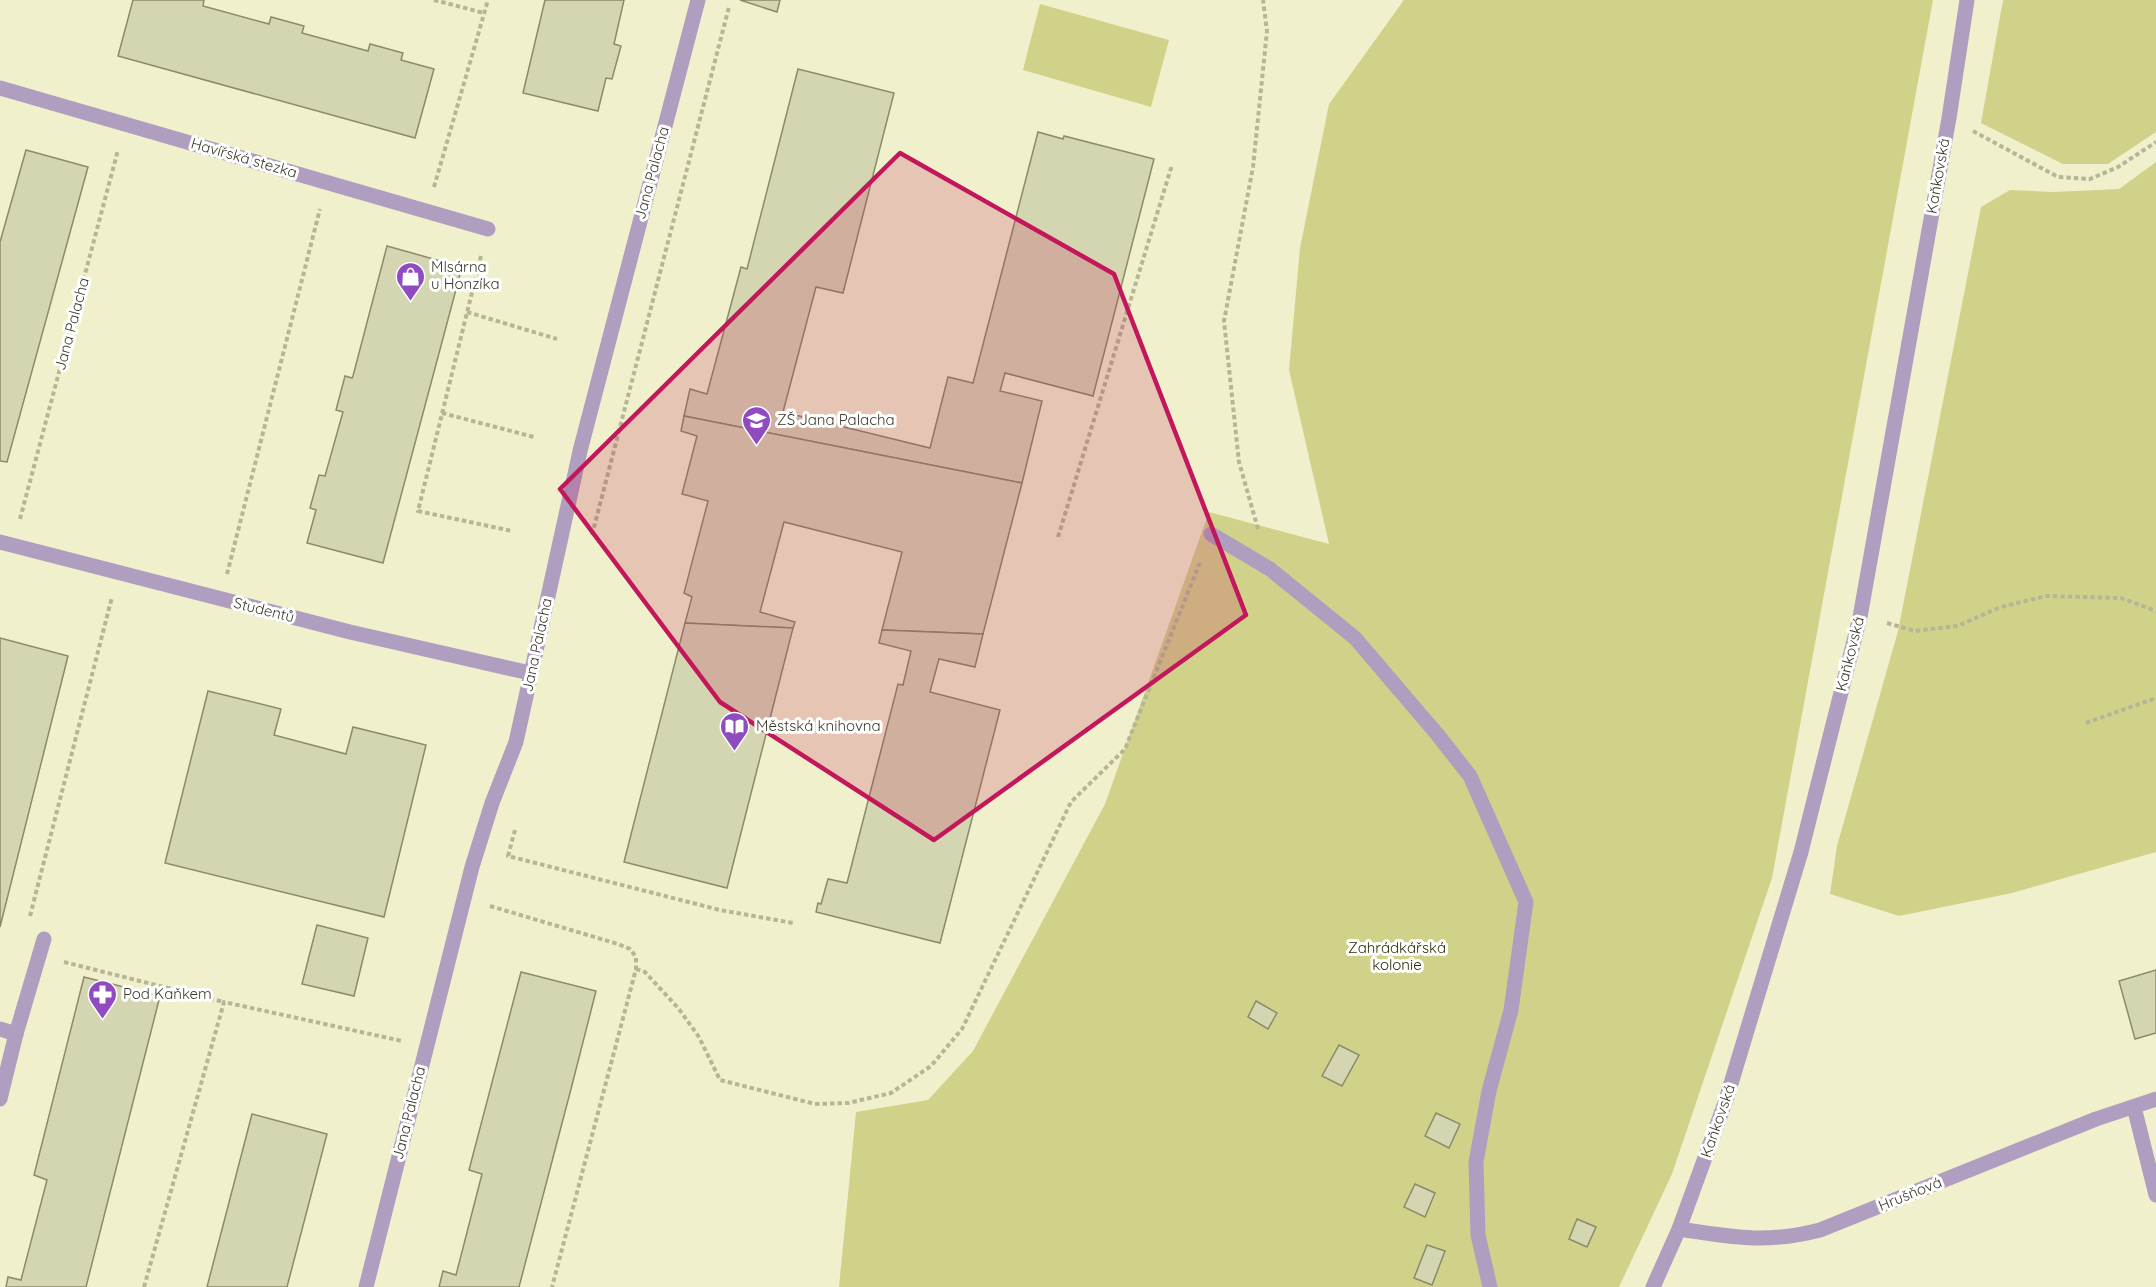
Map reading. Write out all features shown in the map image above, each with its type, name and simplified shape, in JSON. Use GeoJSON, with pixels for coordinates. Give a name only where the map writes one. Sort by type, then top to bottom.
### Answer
{"type":"FeatureCollection","features":[{"type":"Feature","properties":{"kind":"street","name":"Jana Palacha"},"geometry":{"type":"LineString","coordinates":[[366,1287],[472,867],[492,803],[516,742],[580,451],[698,0]]}},
{"type":"Feature","properties":{"kind":"street","name":"Kaňkovská"},"geometry":{"type":"LineString","coordinates":[[1653,1287],[1678,1229],[1726,1100],[1801,852],[1860,617],[1949,118],[1967,0]]}},
{"type":"Feature","properties":{"kind":"street","name":"Havířská stezka"},"geometry":{"type":"LineString","coordinates":[[0,88],[488,229]]}},
{"type":"Feature","properties":{"kind":"street"},"geometry":{"type":"LineString","coordinates":[[1211,534],[1269,568],[1354,638],[1437,734],[1470,776],[1526,902],[1511,1010],[1489,1091],[1476,1162],[1478,1235],[1490,1287]]}},
{"type":"Feature","properties":{"kind":"street","name":"Studentů"},"geometry":{"type":"LineString","coordinates":[[0,542],[350,632],[530,673]]}},
{"type":"Feature","properties":{"kind":"street"},"geometry":{"type":"LineString","coordinates":[[0,1099],[16,1034],[44,939]]}},
{"type":"Feature","properties":{"kind":"street"},"geometry":{"type":"LineString","coordinates":[[0,1029],[16,1034]]}},
{"type":"Feature","properties":{"kind":"street","name":"Hrušňová"},"geometry":{"type":"LineString","coordinates":[[1678,1229],[1758,1239],[1792,1237],[1820,1230],[2096,1119],[2156,1099]]}},
{"type":"Feature","properties":{"kind":"street"},"geometry":{"type":"LineString","coordinates":[[2134,1107],[2156,1195]]}},
{"type":"Feature","properties":{"kind":"path"},"geometry":{"type":"LineString","coordinates":[[434,0],[484,13]]}},
{"type":"Feature","properties":{"kind":"path"},"geometry":{"type":"LineString","coordinates":[[427,211],[488,0]]}},
{"type":"Feature","properties":{"kind":"path"},"geometry":{"type":"LineString","coordinates":[[1263,0],[1267,31],[1253,167],[1224,321],[1239,462],[1269,568]]}},
{"type":"Feature","properties":{"kind":"path"},"geometry":{"type":"LineString","coordinates":[[591,539],[729,7]]}},
{"type":"Feature","properties":{"kind":"path"},"geometry":{"type":"LineString","coordinates":[[1949,118],[2058,177],[2090,179],[2118,167],[2156,142]]}},
{"type":"Feature","properties":{"kind":"path","name":"Jana Palacha"},"geometry":{"type":"LineString","coordinates":[[19,523],[125,125]]}},
{"type":"Feature","properties":{"kind":"path"},"geometry":{"type":"LineString","coordinates":[[1058,537],[1172,165]]}},
{"type":"Feature","properties":{"kind":"path"},"geometry":{"type":"LineString","coordinates":[[227,575],[327,182]]}},
{"type":"Feature","properties":{"kind":"path"},"geometry":{"type":"LineString","coordinates":[[484,245],[418,512],[512,531]]}},
{"type":"Feature","properties":{"kind":"path"},"geometry":{"type":"LineString","coordinates":[[467,312],[557,339]]}},
{"type":"Feature","properties":{"kind":"path"},"geometry":{"type":"LineString","coordinates":[[442,413],[534,437]]}},
{"type":"Feature","properties":{"kind":"path"},"geometry":{"type":"LineString","coordinates":[[636,969],[645,972],[679,1009],[699,1037],[720,1080],[815,1104],[848,1103],[891,1093],[931,1066],[962,1029],[1071,802],[1125,749],[1211,534]]}},
{"type":"Feature","properties":{"kind":"path"},"geometry":{"type":"LineString","coordinates":[[44,939],[25,935],[113,593]]}},
{"type":"Feature","properties":{"kind":"path"},"geometry":{"type":"LineString","coordinates":[[1860,617],[1915,631],[1957,626],[2001,607],[2046,596],[2121,598],[2156,611]]}},
{"type":"Feature","properties":{"kind":"path"},"geometry":{"type":"LineString","coordinates":[[2086,723],[2156,698]]}},
{"type":"Feature","properties":{"kind":"path"},"geometry":{"type":"LineString","coordinates":[[517,824],[508,856],[720,910],[793,923]]}},
{"type":"Feature","properties":{"kind":"path"},"geometry":{"type":"LineString","coordinates":[[465,899],[618,944],[630,949],[636,957],[636,969],[552,1287]]}},
{"type":"Feature","properties":{"kind":"path"},"geometry":{"type":"LineString","coordinates":[[39,956],[224,1002],[425,1046]]}},
{"type":"Feature","properties":{"kind":"path"},"geometry":{"type":"LineString","coordinates":[[144,1287],[224,1002]]}},
{"type":"Feature","properties":{"kind":"highlighted area"},"geometry":{"type":"Polygon","coordinates":[[[900,153],[1114,274],[1246,615],[934,840],[720,702],[560,489],[900,153]]]}},
{"type":"Feature","properties":{"kind":"green space","name":"Zahrádkářská kolonie"},"geometry":{"type":"Polygon","coordinates":[[[1404,0],[1933,0],[1772,878],[1672,1174],[1619,1287],[839,1287],[856,1112],[928,1100],[973,1051],[1105,804],[1209,512],[1329,544],[1289,370],[1300,248],[1329,104],[1404,0]]]}},
{"type":"Feature","properties":{"kind":"green space"},"geometry":{"type":"Polygon","coordinates":[[[2003,0],[2156,0],[2156,132],[2108,164],[2063,164],[1981,123],[2003,0]]]}},
{"type":"Feature","properties":{"kind":"green space"},"geometry":{"type":"Polygon","coordinates":[[[1040,4],[1169,40],[1151,107],[1023,70],[1040,4]]]}},
{"type":"Feature","properties":{"kind":"green space"},"geometry":{"type":"Polygon","coordinates":[[[2156,162],[2156,852],[2012,893],[1899,916],[1830,894],[1837,846],[1898,631],[1981,207],[2010,190],[2053,192],[2119,189],[2156,162]]]}},
{"type":"Feature","properties":{"kind":"building"},"geometry":{"type":"Polygon","coordinates":[[[133,0],[204,0],[203,6],[269,24],[271,17],[304,26],[302,33],[368,51],[370,44],[403,53],[401,60],[434,69],[415,138],[118,56],[133,0]]]}},
{"type":"Feature","properties":{"kind":"building"},"geometry":{"type":"Polygon","coordinates":[[[545,0],[624,0],[614,44],[621,46],[612,79],[606,78],[598,111],[523,93],[545,0]]]}},
{"type":"Feature","properties":{"kind":"building"},"geometry":{"type":"Polygon","coordinates":[[[740,0],[780,0],[777,12],[740,0]]]}},
{"type":"Feature","properties":{"kind":"building"},"geometry":{"type":"Polygon","coordinates":[[[798,69],[894,93],[843,293],[816,287],[783,412],[930,448],[948,377],[973,383],[1038,132],[1063,139],[1064,136],[1154,159],[1093,396],[1005,373],[1000,391],[1042,401],[1022,483],[684,416],[690,389],[707,394],[741,267],[747,269],[798,69]]]}},
{"type":"Feature","properties":{"kind":"building"},"geometry":{"type":"Polygon","coordinates":[[[26,150],[88,167],[7,462],[0,461],[0,242],[26,150]]]}},
{"type":"Feature","properties":{"kind":"building"},"geometry":{"type":"Polygon","coordinates":[[[387,246],[462,267],[383,563],[307,543],[316,510],[310,508],[319,475],[325,476],[343,412],[336,410],[345,376],[352,378],[353,376],[387,246]]]}},
{"type":"Feature","properties":{"kind":"building"},"geometry":{"type":"Polygon","coordinates":[[[684,416],[1022,483],[983,634],[882,630],[902,552],[784,522],[760,612],[795,622],[793,628],[685,623],[692,597],[684,593],[708,501],[682,494],[697,436],[681,431],[684,416]]]}},
{"type":"Feature","properties":{"kind":"building"},"geometry":{"type":"Polygon","coordinates":[[[685,623],[793,628],[727,888],[624,862],[685,623]]]}},
{"type":"Feature","properties":{"kind":"building"},"geometry":{"type":"Polygon","coordinates":[[[882,630],[983,634],[975,667],[939,659],[930,692],[1000,710],[940,943],[816,912],[818,903],[821,904],[828,879],[847,883],[898,684],[903,685],[911,651],[879,643],[882,630]]]}},
{"type":"Feature","properties":{"kind":"building"},"geometry":{"type":"Polygon","coordinates":[[[0,638],[68,656],[0,927],[0,638]]]}},
{"type":"Feature","properties":{"kind":"building"},"geometry":{"type":"Polygon","coordinates":[[[208,691],[281,709],[274,735],[346,754],[353,727],[426,745],[384,917],[165,863],[208,691]]]}},
{"type":"Feature","properties":{"kind":"building"},"geometry":{"type":"Polygon","coordinates":[[[317,925],[368,938],[354,996],[302,984],[317,925]]]}},
{"type":"Feature","properties":{"kind":"building"},"geometry":{"type":"Polygon","coordinates":[[[2156,970],[2156,1033],[2135,1039],[2119,981],[2156,970]]]}},
{"type":"Feature","properties":{"kind":"building"},"geometry":{"type":"Polygon","coordinates":[[[521,972],[596,991],[571,1089],[519,1287],[439,1287],[443,1271],[456,1275],[482,1174],[469,1170],[521,972]]]}},
{"type":"Feature","properties":{"kind":"building"},"geometry":{"type":"Polygon","coordinates":[[[84,977],[160,996],[86,1287],[6,1287],[8,1277],[21,1280],[47,1180],[34,1175],[84,977]]]}},
{"type":"Feature","properties":{"kind":"building"},"geometry":{"type":"Polygon","coordinates":[[[1256,1001],[1277,1013],[1268,1029],[1248,1017],[1256,1001]]]}},
{"type":"Feature","properties":{"kind":"building"},"geometry":{"type":"Polygon","coordinates":[[[1339,1045],[1359,1055],[1342,1086],[1322,1076],[1339,1045]]]}},
{"type":"Feature","properties":{"kind":"building"},"geometry":{"type":"Polygon","coordinates":[[[1436,1113],[1460,1124],[1449,1148],[1425,1136],[1436,1113]]]}},
{"type":"Feature","properties":{"kind":"building"},"geometry":{"type":"Polygon","coordinates":[[[252,1114],[327,1134],[287,1287],[207,1287],[252,1114]]]}},
{"type":"Feature","properties":{"kind":"building"},"geometry":{"type":"Polygon","coordinates":[[[1415,1184],[1435,1193],[1425,1217],[1404,1207],[1415,1184]]]}},
{"type":"Feature","properties":{"kind":"building"},"geometry":{"type":"Polygon","coordinates":[[[1577,1219],[1596,1227],[1587,1247],[1569,1239],[1577,1219]]]}},
{"type":"Feature","properties":{"kind":"building"},"geometry":{"type":"Polygon","coordinates":[[[1427,1245],[1445,1251],[1432,1285],[1414,1278],[1427,1245]]]}},
{"type":"Feature","properties":{"kind":"place","name":"Mlsárna u Honzíka"},"geometry":{"type":"Point","coordinates":[410,302]}},
{"type":"Feature","properties":{"kind":"place","name":"ZŠ Jana Palacha"},"geometry":{"type":"Point","coordinates":[756,446]}},
{"type":"Feature","properties":{"kind":"place","name":"Městská knihovna"},"geometry":{"type":"Point","coordinates":[735,752]}},
{"type":"Feature","properties":{"kind":"place","name":"Pod Kaňkem"},"geometry":{"type":"Point","coordinates":[102,1020]}}]}
